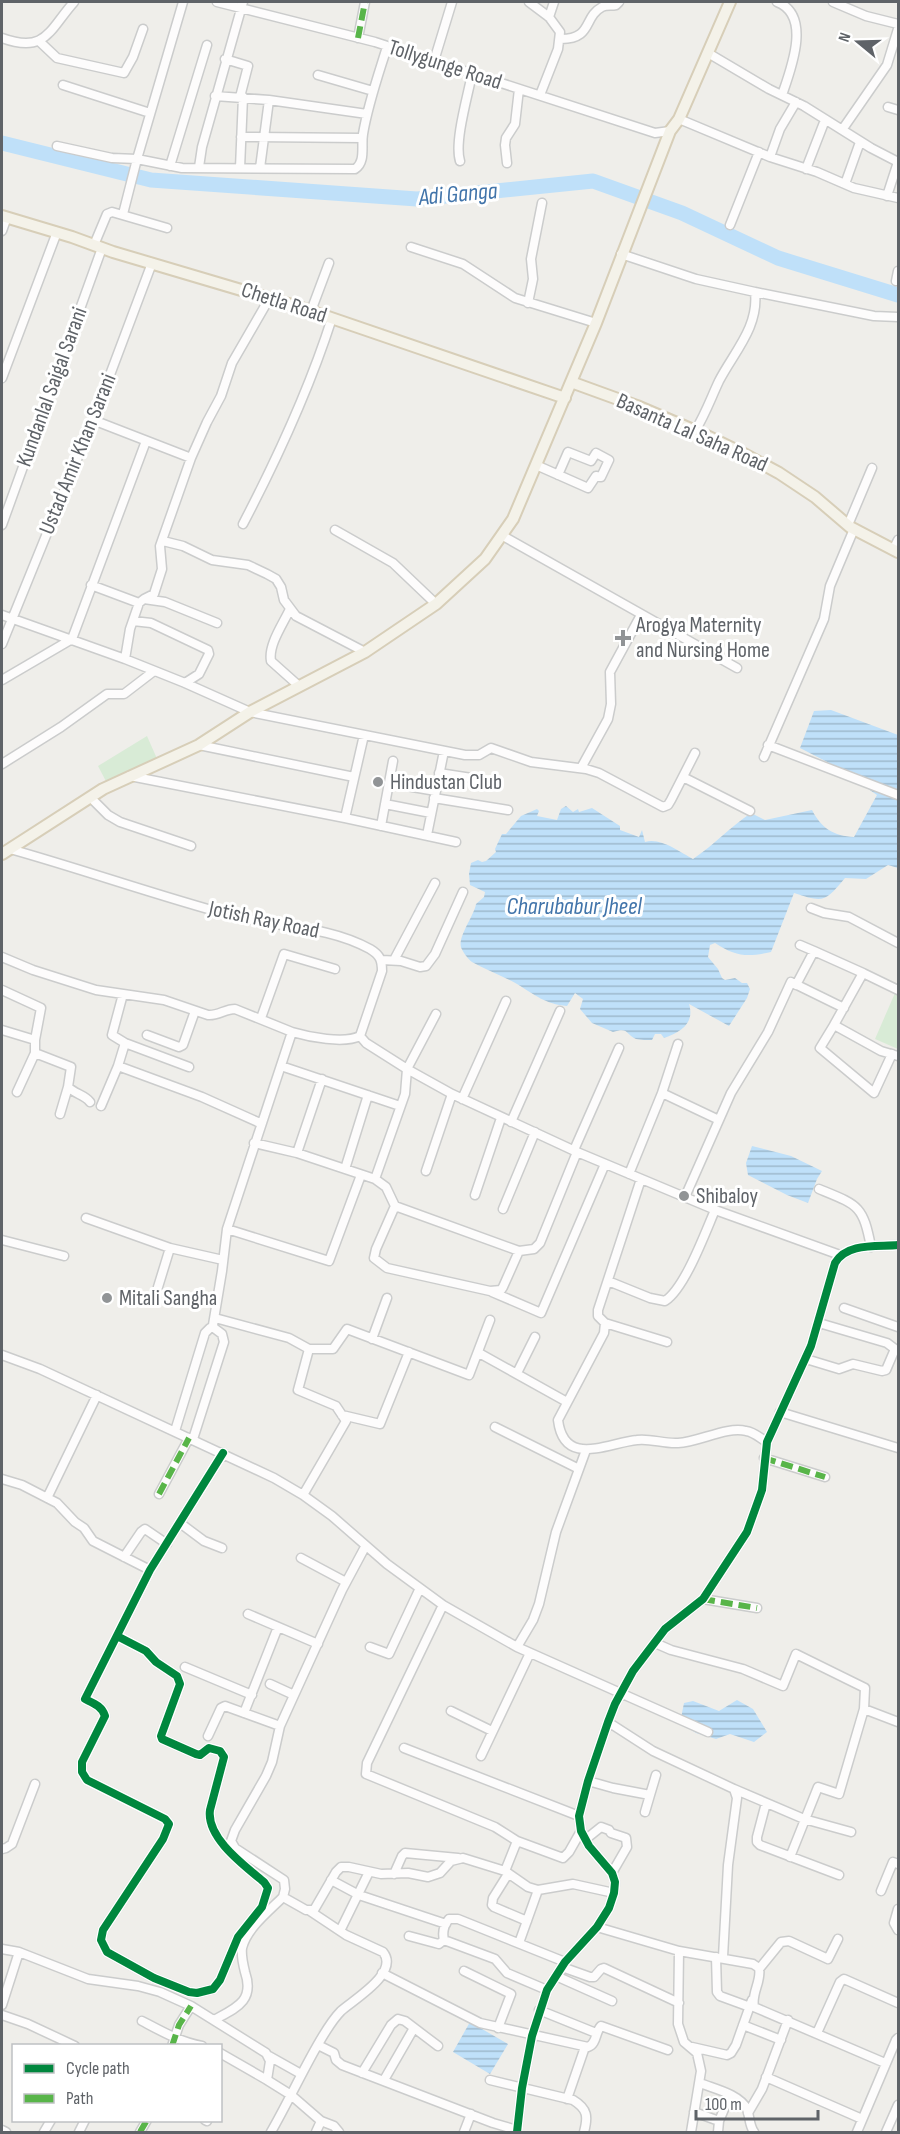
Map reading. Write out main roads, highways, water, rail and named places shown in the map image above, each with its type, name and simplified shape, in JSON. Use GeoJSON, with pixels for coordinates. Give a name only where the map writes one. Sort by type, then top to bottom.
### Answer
{"type":"FeatureCollection","features":[{"type":"Feature","properties":{"kind":"main road"},"geometry":{"type":"LineString","coordinates":[[6,852],[90,798],[130,776],[199,745],[250,712],[365,652],[436,604],[485,559],[513,519],[596,322],[670,131],[679,119],[730,2]]}},
{"type":"Feature","properties":{"kind":"main road","name":"Chetla Road"},"geometry":{"type":"LineString","coordinates":[[4,216],[332,318],[565,398]]}},
{"type":"Feature","properties":{"kind":"main road","name":"Basanta Lal Saha Road"},"geometry":{"type":"LineString","coordinates":[[571,382],[637,406],[742,453],[779,473],[815,497],[851,527],[897,547]]}},
{"type":"Feature","properties":{"kind":"water","name":"Charubabur Jheel"},"geometry":{"type":"Polygon","coordinates":[[[831,710],[898,735],[898,868],[888,865],[866,879],[845,878],[833,892],[823,898],[812,898],[794,893],[771,952],[742,955],[715,943],[710,945],[708,957],[722,978],[725,980],[735,978],[742,983],[747,983],[750,989],[747,998],[729,1026],[689,1004],[690,1016],[681,1030],[664,1038],[661,1034],[655,1034],[652,1040],[636,1039],[624,1031],[613,1032],[592,1023],[580,1009],[583,999],[575,993],[567,1006],[546,1001],[512,981],[472,962],[464,953],[461,947],[462,937],[476,904],[484,897],[485,892],[470,885],[471,863],[478,860],[486,861],[496,852],[495,849],[502,834],[506,834],[521,816],[537,809],[539,811],[537,816],[557,820],[561,809],[566,806],[573,812],[578,809],[579,812],[592,808],[620,826],[620,830],[639,837],[642,830],[645,842],[663,843],[693,859],[751,813],[765,820],[812,810],[829,830],[840,835],[854,837],[877,795],[835,766],[800,748],[814,711],[831,710]]]}},
{"type":"Feature","properties":{"kind":"water"},"geometry":{"type":"Polygon","coordinates":[[[752,1146],[791,1156],[822,1171],[808,1203],[748,1175],[746,1163],[752,1146]]]}},
{"type":"Feature","properties":{"kind":"water"},"geometry":{"type":"Polygon","coordinates":[[[737,1700],[753,1709],[767,1732],[754,1742],[730,1734],[716,1739],[696,1733],[680,1723],[684,1703],[693,1701],[719,1711],[737,1700]]]}},
{"type":"Feature","properties":{"kind":"water"},"geometry":{"type":"Polygon","coordinates":[[[470,2022],[508,2044],[490,2074],[453,2052],[470,2022]]]}},
{"type":"Feature","properties":{"kind":"waterway","name":"Adi Ganga"},"geometry":{"type":"LineString","coordinates":[[2,143],[151,180],[417,199],[593,181],[682,213],[778,258],[898,295]]}},
{"type":"Feature","properties":{"kind":"place","name":"Arogya Maternity and Nursing Home"},"geometry":{"type":"Point","coordinates":[623,638]}},
{"type":"Feature","properties":{"kind":"place","name":"Hindustan Club"},"geometry":{"type":"Point","coordinates":[378,782]}},
{"type":"Feature","properties":{"kind":"place","name":"Shibaloy"},"geometry":{"type":"Point","coordinates":[684,1196]}},
{"type":"Feature","properties":{"kind":"place","name":"Mitali Sangha"},"geometry":{"type":"Point","coordinates":[107,1298]}}]}
